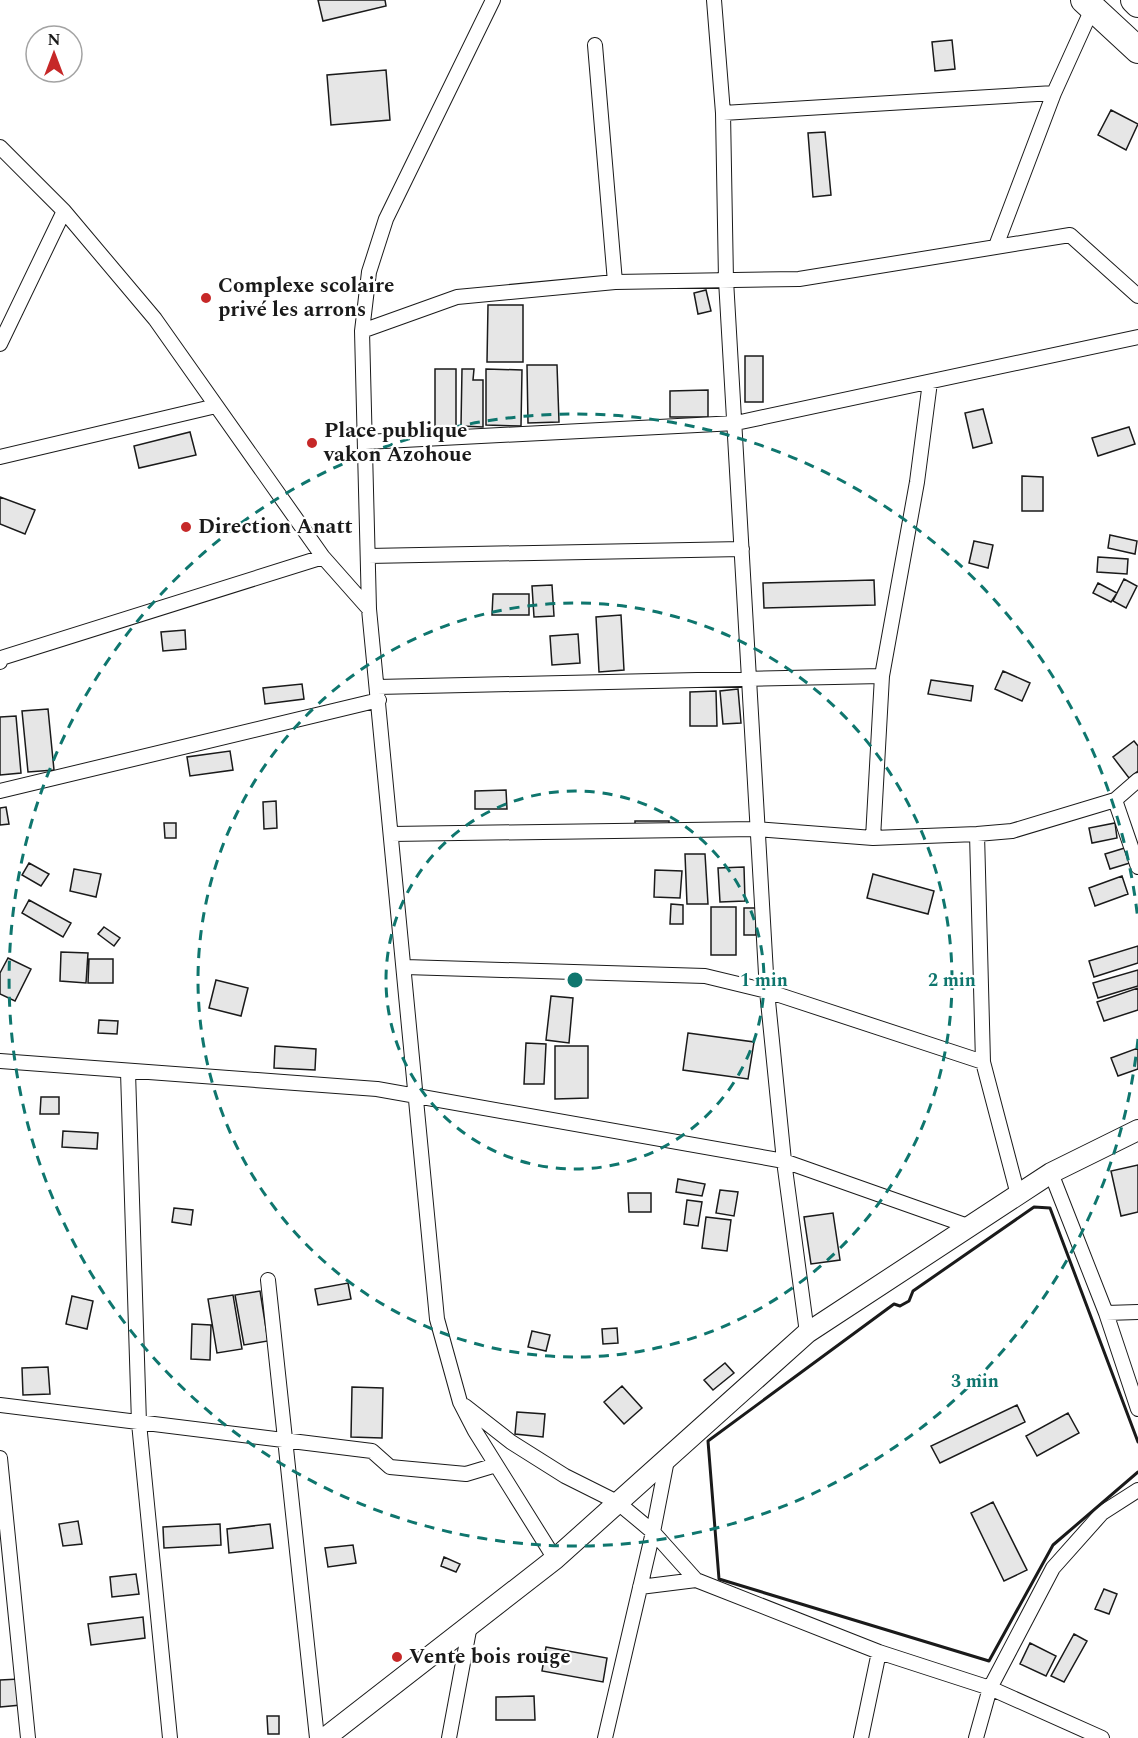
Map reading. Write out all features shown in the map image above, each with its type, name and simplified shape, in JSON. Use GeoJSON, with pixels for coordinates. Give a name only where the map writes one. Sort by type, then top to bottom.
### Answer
{"type":"FeatureCollection","features":[{"type":"Feature","properties":{"kind":"highway"},"geometry":{"type":"LineString","coordinates":[[1134,0],[1138,4]]}},
{"type":"Feature","properties":{"kind":"highway"},"geometry":{"type":"LineString","coordinates":[[1088,4],[1138,50]]}},
{"type":"Feature","properties":{"kind":"main road"},"geometry":{"type":"LineString","coordinates":[[325,1738],[555,1559],[807,1333],[1051,1173],[1138,1130]]}},
{"type":"Feature","properties":{"kind":"street"},"geometry":{"type":"LineString","coordinates":[[493,0],[386,219],[369,272],[362,331],[369,609],[418,1096],[437,1319],[460,1402],[496,1465],[555,1559]]}},
{"type":"Feature","properties":{"kind":"street"},"geometry":{"type":"LineString","coordinates":[[714,0],[723,113],[726,280],[767,991],[784,1161],[807,1333]]}},
{"type":"Feature","properties":{"kind":"street"},"geometry":{"type":"LineString","coordinates":[[996,246],[1088,4]]}},
{"type":"Feature","properties":{"kind":"street"},"geometry":{"type":"LineString","coordinates":[[595,45],[615,282]]}},
{"type":"Feature","properties":{"kind":"street"},"geometry":{"type":"LineString","coordinates":[[723,113],[1054,93]]}},
{"type":"Feature","properties":{"kind":"street"},"geometry":{"type":"LineString","coordinates":[[0,147],[64,211],[155,319],[323,556],[369,609]]}},
{"type":"Feature","properties":{"kind":"street"},"geometry":{"type":"LineString","coordinates":[[0,344],[64,211]]}},
{"type":"Feature","properties":{"kind":"street"},"geometry":{"type":"LineString","coordinates":[[362,331],[458,297],[615,282],[799,279],[1070,235],[1138,296]]}},
{"type":"Feature","properties":{"kind":"street"},"geometry":{"type":"LineString","coordinates":[[365,442],[736,423],[1138,337]]}},
{"type":"Feature","properties":{"kind":"street"},"geometry":{"type":"LineString","coordinates":[[873,838],[882,676],[917,482],[930,382]]}},
{"type":"Feature","properties":{"kind":"street"},"geometry":{"type":"LineString","coordinates":[[0,457],[216,406]]}},
{"type":"Feature","properties":{"kind":"street"},"geometry":{"type":"LineString","coordinates":[[368,556],[742,549]]}},
{"type":"Feature","properties":{"kind":"street"},"geometry":{"type":"LineString","coordinates":[[0,662],[1,658],[323,556]]}},
{"type":"Feature","properties":{"kind":"street"},"geometry":{"type":"LineString","coordinates":[[0,791],[378,694],[749,677],[882,676]]}},
{"type":"Feature","properties":{"kind":"street"},"geometry":{"type":"LineString","coordinates":[[392,834],[756,829],[873,838],[977,834],[1012,831],[1115,800],[1138,780]]}},
{"type":"Feature","properties":{"kind":"street"},"geometry":{"type":"LineString","coordinates":[[1115,800],[1138,867]]}},
{"type":"Feature","properties":{"kind":"street"},"geometry":{"type":"LineString","coordinates":[[977,834],[983,1062],[1018,1194]]}},
{"type":"Feature","properties":{"kind":"street"},"geometry":{"type":"LineString","coordinates":[[405,967],[705,975],[767,991],[983,1062]]}},
{"type":"Feature","properties":{"kind":"street"},"geometry":{"type":"LineString","coordinates":[[0,1061],[377,1089],[784,1161],[968,1226]]}},
{"type":"Feature","properties":{"kind":"street"},"geometry":{"type":"LineString","coordinates":[[128,1072],[139,1423],[170,1738]]}},
{"type":"Feature","properties":{"kind":"street"},"geometry":{"type":"LineString","coordinates":[[1051,1173],[1106,1313],[1138,1409]]}},
{"type":"Feature","properties":{"kind":"street"},"geometry":{"type":"LineString","coordinates":[[268,1280],[317,1738]]}},
{"type":"Feature","properties":{"kind":"street"},"geometry":{"type":"LineString","coordinates":[[1106,1313],[1138,1312]]}},
{"type":"Feature","properties":{"kind":"street"},"geometry":{"type":"LineString","coordinates":[[460,1402],[511,1442],[565,1476],[617,1502],[653,1532],[696,1580],[879,1652],[990,1688],[1102,1738]]}},
{"type":"Feature","properties":{"kind":"street"},"geometry":{"type":"LineString","coordinates":[[0,1405],[372,1451],[390,1467],[466,1474],[496,1465]]}},
{"type":"Feature","properties":{"kind":"street"},"geometry":{"type":"LineString","coordinates":[[0,1458],[28,1738]]}},
{"type":"Feature","properties":{"kind":"street"},"geometry":{"type":"LineString","coordinates":[[605,1738],[653,1532],[667,1460]]}},
{"type":"Feature","properties":{"kind":"street"},"geometry":{"type":"LineString","coordinates":[[976,1738],[990,1688],[1053,1568],[1102,1513],[1138,1490]]}},
{"type":"Feature","properties":{"kind":"street"},"geometry":{"type":"LineString","coordinates":[[640,1587],[696,1580]]}},
{"type":"Feature","properties":{"kind":"street"},"geometry":{"type":"LineString","coordinates":[[449,1738],[470,1625]]}},
{"type":"Feature","properties":{"kind":"street"},"geometry":{"type":"LineString","coordinates":[[861,1738],[879,1652]]}},
{"type":"Feature","properties":{"kind":"building"},"geometry":{"type":"Polygon","coordinates":[[[318,0],[385,0],[386,6],[323,21],[318,0]]]}},
{"type":"Feature","properties":{"kind":"building"},"geometry":{"type":"Polygon","coordinates":[[[952,40],[955,69],[935,71],[932,42],[952,40]]]}},
{"type":"Feature","properties":{"kind":"building"},"geometry":{"type":"Polygon","coordinates":[[[386,70],[390,120],[331,125],[327,75],[386,70]]]}},
{"type":"Feature","properties":{"kind":"building"},"geometry":{"type":"Polygon","coordinates":[[[1111,110],[1138,124],[1126,150],[1098,135],[1111,110]]]}},
{"type":"Feature","properties":{"kind":"building"},"geometry":{"type":"Polygon","coordinates":[[[825,132],[831,195],[813,197],[808,133],[825,132]]]}},
{"type":"Feature","properties":{"kind":"building"},"geometry":{"type":"Polygon","coordinates":[[[706,290],[711,311],[698,314],[694,293],[706,290]]]}},
{"type":"Feature","properties":{"kind":"building"},"geometry":{"type":"Polygon","coordinates":[[[488,305],[523,305],[523,362],[487,362],[488,305]]]}},
{"type":"Feature","properties":{"kind":"building"},"geometry":{"type":"Polygon","coordinates":[[[745,356],[763,356],[763,402],[745,402],[745,356]]]}},
{"type":"Feature","properties":{"kind":"building"},"geometry":{"type":"Polygon","coordinates":[[[527,365],[557,365],[559,422],[528,423],[527,365]]]}},
{"type":"Feature","properties":{"kind":"building"},"geometry":{"type":"Polygon","coordinates":[[[435,369],[456,369],[456,433],[435,433],[435,369]]]}},
{"type":"Feature","properties":{"kind":"building"},"geometry":{"type":"Polygon","coordinates":[[[462,369],[474,369],[473,380],[483,380],[483,427],[461,426],[462,369]]]}},
{"type":"Feature","properties":{"kind":"building"},"geometry":{"type":"Polygon","coordinates":[[[486,369],[522,370],[521,426],[486,425],[486,369]]]}},
{"type":"Feature","properties":{"kind":"building"},"geometry":{"type":"Polygon","coordinates":[[[708,390],[708,417],[670,417],[670,391],[708,390]]]}},
{"type":"Feature","properties":{"kind":"building"},"geometry":{"type":"Polygon","coordinates":[[[983,409],[992,443],[973,448],[965,413],[983,409]]]}},
{"type":"Feature","properties":{"kind":"building"},"geometry":{"type":"Polygon","coordinates":[[[1129,427],[1135,444],[1098,456],[1092,438],[1129,427]]]}},
{"type":"Feature","properties":{"kind":"building"},"geometry":{"type":"Polygon","coordinates":[[[190,432],[196,455],[139,468],[134,446],[190,432]]]}},
{"type":"Feature","properties":{"kind":"building"},"geometry":{"type":"Polygon","coordinates":[[[1022,476],[1043,477],[1043,511],[1022,511],[1022,476]]]}},
{"type":"Feature","properties":{"kind":"building"},"geometry":{"type":"Polygon","coordinates":[[[0,497],[35,510],[25,534],[0,524],[0,497]]]}},
{"type":"Feature","properties":{"kind":"building"},"geometry":{"type":"Polygon","coordinates":[[[1110,535],[1137,541],[1135,554],[1108,548],[1110,535]]]}},
{"type":"Feature","properties":{"kind":"building"},"geometry":{"type":"Polygon","coordinates":[[[974,541],[993,545],[988,568],[969,563],[974,541]]]}},
{"type":"Feature","properties":{"kind":"building"},"geometry":{"type":"Polygon","coordinates":[[[1098,557],[1128,559],[1127,574],[1097,572],[1098,557]]]}},
{"type":"Feature","properties":{"kind":"building"},"geometry":{"type":"Polygon","coordinates":[[[1124,579],[1137,586],[1126,608],[1113,601],[1124,579]]]}},
{"type":"Feature","properties":{"kind":"building"},"geometry":{"type":"Polygon","coordinates":[[[874,580],[875,605],[764,608],[763,583],[874,580]]]}},
{"type":"Feature","properties":{"kind":"building"},"geometry":{"type":"Polygon","coordinates":[[[1098,583],[1117,593],[1111,602],[1093,593],[1098,583]]]}},
{"type":"Feature","properties":{"kind":"building"},"geometry":{"type":"Polygon","coordinates":[[[552,585],[554,616],[534,617],[532,586],[552,585]]]}},
{"type":"Feature","properties":{"kind":"building"},"geometry":{"type":"Polygon","coordinates":[[[493,594],[529,594],[529,615],[492,615],[493,594]]]}},
{"type":"Feature","properties":{"kind":"building"},"geometry":{"type":"Polygon","coordinates":[[[621,615],[624,670],[599,672],[596,617],[621,615]]]}},
{"type":"Feature","properties":{"kind":"building"},"geometry":{"type":"Polygon","coordinates":[[[185,630],[186,649],[163,651],[161,632],[185,630]]]}},
{"type":"Feature","properties":{"kind":"building"},"geometry":{"type":"Polygon","coordinates":[[[578,634],[580,663],[552,665],[550,636],[578,634]]]}},
{"type":"Feature","properties":{"kind":"building"},"geometry":{"type":"Polygon","coordinates":[[[1003,671],[1030,683],[1022,701],[995,689],[1003,671]]]}},
{"type":"Feature","properties":{"kind":"building"},"geometry":{"type":"Polygon","coordinates":[[[931,680],[973,686],[971,701],[928,694],[931,680]]]}},
{"type":"Feature","properties":{"kind":"building"},"geometry":{"type":"Polygon","coordinates":[[[302,684],[304,699],[265,704],[263,688],[302,684]]]}},
{"type":"Feature","properties":{"kind":"building"},"geometry":{"type":"Polygon","coordinates":[[[738,689],[741,723],[723,724],[720,691],[738,689]]]}},
{"type":"Feature","properties":{"kind":"building"},"geometry":{"type":"Polygon","coordinates":[[[716,691],[717,726],[690,726],[690,692],[716,691]]]}},
{"type":"Feature","properties":{"kind":"building"},"geometry":{"type":"Polygon","coordinates":[[[48,709],[54,770],[28,772],[22,711],[48,709]]]}},
{"type":"Feature","properties":{"kind":"building"},"geometry":{"type":"Polygon","coordinates":[[[16,716],[21,773],[0,775],[0,717],[16,716]]]}},
{"type":"Feature","properties":{"kind":"building"},"geometry":{"type":"Polygon","coordinates":[[[1134,741],[1138,746],[1138,771],[1129,778],[1113,757],[1134,741]]]}},
{"type":"Feature","properties":{"kind":"building"},"geometry":{"type":"Polygon","coordinates":[[[230,751],[233,770],[190,776],[187,757],[230,751]]]}},
{"type":"Feature","properties":{"kind":"building"},"geometry":{"type":"Polygon","coordinates":[[[506,790],[507,809],[475,809],[475,791],[506,790]]]}},
{"type":"Feature","properties":{"kind":"building"},"geometry":{"type":"Polygon","coordinates":[[[276,801],[277,828],[264,829],[263,802],[276,801]]]}},
{"type":"Feature","properties":{"kind":"building"},"geometry":{"type":"Polygon","coordinates":[[[6,807],[9,824],[0,825],[0,808],[6,807]]]}},
{"type":"Feature","properties":{"kind":"building"},"geometry":{"type":"Polygon","coordinates":[[[635,821],[669,821],[669,835],[635,834],[635,821]]]}},
{"type":"Feature","properties":{"kind":"building"},"geometry":{"type":"Polygon","coordinates":[[[164,823],[176,823],[176,838],[165,838],[164,823]]]}},
{"type":"Feature","properties":{"kind":"building"},"geometry":{"type":"Polygon","coordinates":[[[1115,823],[1117,838],[1092,843],[1089,828],[1115,823]]]}},
{"type":"Feature","properties":{"kind":"building"},"geometry":{"type":"Polygon","coordinates":[[[1128,847],[1133,862],[1110,869],[1105,854],[1128,847]]]}},
{"type":"Feature","properties":{"kind":"building"},"geometry":{"type":"Polygon","coordinates":[[[685,854],[705,854],[708,904],[687,904],[685,854]]]}},
{"type":"Feature","properties":{"kind":"building"},"geometry":{"type":"Polygon","coordinates":[[[29,863],[49,874],[41,886],[22,875],[29,863]]]}},
{"type":"Feature","properties":{"kind":"building"},"geometry":{"type":"Polygon","coordinates":[[[744,867],[745,901],[720,902],[718,868],[744,867]]]}},
{"type":"Feature","properties":{"kind":"building"},"geometry":{"type":"Polygon","coordinates":[[[74,869],[101,874],[96,897],[70,891],[74,869]]]}},
{"type":"Feature","properties":{"kind":"building"},"geometry":{"type":"Polygon","coordinates":[[[655,870],[682,871],[680,898],[654,897],[655,870]]]}},
{"type":"Feature","properties":{"kind":"building"},"geometry":{"type":"Polygon","coordinates":[[[873,874],[934,891],[928,914],[867,898],[873,874]]]}},
{"type":"Feature","properties":{"kind":"building"},"geometry":{"type":"Polygon","coordinates":[[[1122,876],[1128,894],[1095,906],[1089,888],[1122,876]]]}},
{"type":"Feature","properties":{"kind":"building"},"geometry":{"type":"Polygon","coordinates":[[[29,900],[71,923],[63,937],[22,913],[29,900]]]}},
{"type":"Feature","properties":{"kind":"building"},"geometry":{"type":"Polygon","coordinates":[[[671,904],[683,905],[683,924],[670,924],[671,904]]]}},
{"type":"Feature","properties":{"kind":"building"},"geometry":{"type":"Polygon","coordinates":[[[711,907],[736,907],[736,955],[711,955],[711,907]]]}},
{"type":"Feature","properties":{"kind":"building"},"geometry":{"type":"Polygon","coordinates":[[[744,908],[756,908],[756,935],[744,935],[744,908]]]}},
{"type":"Feature","properties":{"kind":"building"},"geometry":{"type":"Polygon","coordinates":[[[104,927],[120,938],[114,946],[98,934],[104,927]]]}},
{"type":"Feature","properties":{"kind":"building"},"geometry":{"type":"Polygon","coordinates":[[[1138,946],[1138,963],[1094,977],[1089,961],[1138,946]]]}},
{"type":"Feature","properties":{"kind":"building"},"geometry":{"type":"Polygon","coordinates":[[[61,952],[88,953],[86,983],[60,981],[61,952]]]}},
{"type":"Feature","properties":{"kind":"building"},"geometry":{"type":"Polygon","coordinates":[[[8,958],[31,969],[15,1001],[0,994],[0,973],[8,958]]]}},
{"type":"Feature","properties":{"kind":"building"},"geometry":{"type":"Polygon","coordinates":[[[89,959],[113,959],[113,983],[88,983],[89,959]]]}},
{"type":"Feature","properties":{"kind":"building"},"geometry":{"type":"Polygon","coordinates":[[[1138,970],[1138,986],[1098,998],[1093,983],[1138,970]]]}},
{"type":"Feature","properties":{"kind":"building"},"geometry":{"type":"Polygon","coordinates":[[[216,980],[248,988],[241,1016],[209,1008],[216,980]]]}},
{"type":"Feature","properties":{"kind":"building"},"geometry":{"type":"Polygon","coordinates":[[[1138,988],[1138,1010],[1104,1021],[1097,1002],[1138,988]]]}},
{"type":"Feature","properties":{"kind":"building"},"geometry":{"type":"Polygon","coordinates":[[[551,996],[573,998],[569,1043],[546,1040],[551,996]]]}},
{"type":"Feature","properties":{"kind":"building"},"geometry":{"type":"Polygon","coordinates":[[[99,1020],[118,1021],[117,1034],[98,1033],[99,1020]]]}},
{"type":"Feature","properties":{"kind":"building"},"geometry":{"type":"Polygon","coordinates":[[[688,1033],[754,1042],[748,1079],[683,1070],[688,1033]]]}},
{"type":"Feature","properties":{"kind":"building"},"geometry":{"type":"Polygon","coordinates":[[[526,1043],[546,1044],[544,1084],[524,1084],[526,1043]]]}},
{"type":"Feature","properties":{"kind":"building"},"geometry":{"type":"Polygon","coordinates":[[[275,1046],[316,1049],[315,1070],[274,1068],[275,1046]]]}},
{"type":"Feature","properties":{"kind":"building"},"geometry":{"type":"Polygon","coordinates":[[[555,1046],[588,1046],[588,1098],[555,1099],[555,1046]]]}},
{"type":"Feature","properties":{"kind":"building"},"geometry":{"type":"Polygon","coordinates":[[[1138,1048],[1138,1069],[1118,1076],[1111,1058],[1138,1048]]]}},
{"type":"Feature","properties":{"kind":"building"},"geometry":{"type":"Polygon","coordinates":[[[41,1097],[59,1097],[59,1114],[40,1114],[41,1097]]]}},
{"type":"Feature","properties":{"kind":"building"},"geometry":{"type":"Polygon","coordinates":[[[63,1131],[98,1133],[97,1149],[62,1147],[63,1131]]]}},
{"type":"Feature","properties":{"kind":"building"},"geometry":{"type":"Polygon","coordinates":[[[1138,1165],[1138,1212],[1121,1216],[1111,1171],[1138,1165]]]}},
{"type":"Feature","properties":{"kind":"building"},"geometry":{"type":"Polygon","coordinates":[[[678,1179],[705,1184],[702,1196],[676,1192],[678,1179]]]}},
{"type":"Feature","properties":{"kind":"building"},"geometry":{"type":"Polygon","coordinates":[[[720,1190],[738,1192],[734,1216],[716,1213],[720,1190]]]}},
{"type":"Feature","properties":{"kind":"building"},"geometry":{"type":"Polygon","coordinates":[[[628,1193],[651,1193],[651,1212],[629,1212],[628,1193]]]}},
{"type":"Feature","properties":{"kind":"building"},"geometry":{"type":"Polygon","coordinates":[[[687,1200],[702,1202],[698,1226],[684,1224],[687,1200]]]}},
{"type":"Feature","properties":{"kind":"building"},"geometry":{"type":"Polygon","coordinates":[[[174,1208],[193,1210],[191,1225],[172,1222],[174,1208]]]}},
{"type":"Feature","properties":{"kind":"building"},"geometry":{"type":"Polygon","coordinates":[[[833,1213],[840,1260],[811,1264],[804,1217],[833,1213]]]}},
{"type":"Feature","properties":{"kind":"building"},"geometry":{"type":"Polygon","coordinates":[[[706,1217],[731,1220],[727,1251],[702,1248],[706,1217]]]}},
{"type":"Feature","properties":{"kind":"building"},"geometry":{"type":"Polygon","coordinates":[[[348,1283],[351,1299],[318,1305],[315,1289],[348,1283]]]}},
{"type":"Feature","properties":{"kind":"building"},"geometry":{"type":"Polygon","coordinates":[[[260,1291],[268,1341],[244,1345],[235,1295],[260,1291]]]}},
{"type":"Feature","properties":{"kind":"building"},"geometry":{"type":"Polygon","coordinates":[[[233,1295],[242,1349],[217,1353],[208,1299],[233,1295]]]}},
{"type":"Feature","properties":{"kind":"building"},"geometry":{"type":"Polygon","coordinates":[[[72,1296],[93,1301],[87,1329],[66,1324],[72,1296]]]}},
{"type":"Feature","properties":{"kind":"building"},"geometry":{"type":"Polygon","coordinates":[[[192,1324],[211,1325],[210,1360],[191,1359],[192,1324]]]}},
{"type":"Feature","properties":{"kind":"building"},"geometry":{"type":"Polygon","coordinates":[[[617,1328],[618,1343],[603,1344],[602,1329],[617,1328]]]}},
{"type":"Feature","properties":{"kind":"building"},"geometry":{"type":"Polygon","coordinates":[[[532,1331],[550,1335],[546,1351],[528,1347],[532,1331]]]}},
{"type":"Feature","properties":{"kind":"building"},"geometry":{"type":"Polygon","coordinates":[[[725,1363],[734,1373],[713,1390],[704,1380],[725,1363]]]}},
{"type":"Feature","properties":{"kind":"building"},"geometry":{"type":"Polygon","coordinates":[[[48,1367],[50,1394],[23,1395],[22,1368],[48,1367]]]}},
{"type":"Feature","properties":{"kind":"building"},"geometry":{"type":"Polygon","coordinates":[[[622,1386],[642,1408],[624,1424],[604,1402],[622,1386]]]}},
{"type":"Feature","properties":{"kind":"building"},"geometry":{"type":"Polygon","coordinates":[[[352,1387],[383,1388],[382,1438],[351,1437],[352,1387]]]}},
{"type":"Feature","properties":{"kind":"building"},"geometry":{"type":"Polygon","coordinates":[[[1017,1405],[1025,1422],[940,1463],[931,1446],[1017,1405]]]}},
{"type":"Feature","properties":{"kind":"building"},"geometry":{"type":"Polygon","coordinates":[[[517,1412],[545,1414],[543,1437],[515,1434],[517,1412]]]}},
{"type":"Feature","properties":{"kind":"building"},"geometry":{"type":"Polygon","coordinates":[[[1068,1413],[1079,1433],[1037,1456],[1026,1436],[1068,1413]]]}},
{"type":"Feature","properties":{"kind":"building"},"geometry":{"type":"Polygon","coordinates":[[[993,1502],[1027,1570],[1004,1581],[971,1513],[993,1502]]]}},
{"type":"Feature","properties":{"kind":"building"},"geometry":{"type":"Polygon","coordinates":[[[78,1521],[82,1544],[63,1546],[59,1524],[78,1521]]]}},
{"type":"Feature","properties":{"kind":"building"},"geometry":{"type":"Polygon","coordinates":[[[220,1524],[221,1545],[164,1548],[163,1527],[220,1524]]]}},
{"type":"Feature","properties":{"kind":"building"},"geometry":{"type":"Polygon","coordinates":[[[270,1524],[273,1548],[229,1553],[227,1529],[270,1524]]]}},
{"type":"Feature","properties":{"kind":"building"},"geometry":{"type":"Polygon","coordinates":[[[353,1545],[356,1563],[328,1567],[325,1548],[353,1545]]]}},
{"type":"Feature","properties":{"kind":"building"},"geometry":{"type":"Polygon","coordinates":[[[444,1557],[460,1564],[456,1572],[441,1566],[444,1557]]]}},
{"type":"Feature","properties":{"kind":"building"},"geometry":{"type":"Polygon","coordinates":[[[136,1574],[139,1594],[112,1597],[110,1577],[136,1574]]]}},
{"type":"Feature","properties":{"kind":"building"},"geometry":{"type":"Polygon","coordinates":[[[1104,1589],[1117,1594],[1109,1614],[1095,1609],[1104,1589]]]}},
{"type":"Feature","properties":{"kind":"building"},"geometry":{"type":"Polygon","coordinates":[[[143,1617],[145,1638],[91,1645],[88,1624],[143,1617]]]}},
{"type":"Feature","properties":{"kind":"building"},"geometry":{"type":"Polygon","coordinates":[[[1074,1634],[1087,1641],[1064,1682],[1051,1676],[1074,1634]]]}},
{"type":"Feature","properties":{"kind":"building"},"geometry":{"type":"Polygon","coordinates":[[[1030,1643],[1056,1656],[1046,1676],[1020,1664],[1030,1643]]]}},
{"type":"Feature","properties":{"kind":"building"},"geometry":{"type":"Polygon","coordinates":[[[546,1647],[607,1658],[603,1682],[542,1671],[546,1647]]]}},
{"type":"Feature","properties":{"kind":"building"},"geometry":{"type":"Polygon","coordinates":[[[19,1679],[21,1705],[0,1707],[0,1680],[19,1679]]]}},
{"type":"Feature","properties":{"kind":"building"},"geometry":{"type":"Polygon","coordinates":[[[534,1696],[535,1720],[496,1720],[496,1697],[534,1696]]]}},
{"type":"Feature","properties":{"kind":"building"},"geometry":{"type":"Polygon","coordinates":[[[267,1716],[279,1716],[279,1734],[268,1734],[267,1716]]]}},
{"type":"Feature","properties":{"kind":"wall"},"geometry":{"type":"LineString","coordinates":[[1138,1442],[1050,1208],[1034,1207],[913,1291],[909,1301],[900,1306],[894,1304],[708,1441],[719,1579],[989,1661],[1053,1545],[1138,1472]]}},
{"type":"Feature","properties":{"kind":"place","name":"Complexe scolaire privé les arrons"},"geometry":{"type":"Point","coordinates":[206,298]}},
{"type":"Feature","properties":{"kind":"place","name":"Place publique vakon Azohoue"},"geometry":{"type":"Point","coordinates":[312,443]}},
{"type":"Feature","properties":{"kind":"place","name":"Direction Anatt"},"geometry":{"type":"Point","coordinates":[186,527]}},
{"type":"Feature","properties":{"kind":"place","name":"Vente bois rouge"},"geometry":{"type":"Point","coordinates":[397,1657]}}]}
